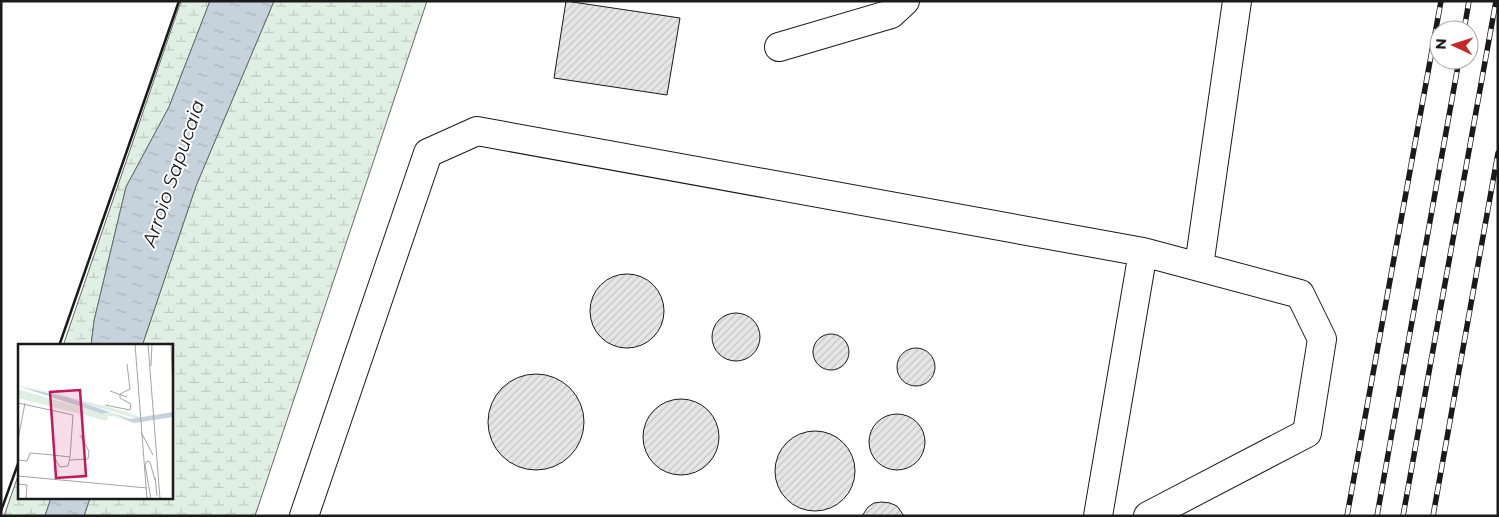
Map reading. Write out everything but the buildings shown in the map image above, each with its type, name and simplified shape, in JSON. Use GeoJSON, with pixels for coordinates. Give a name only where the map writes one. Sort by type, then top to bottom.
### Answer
{"type":"FeatureCollection","features":[{"type":"Feature","properties":{"kind":"lane"},"geometry":{"type":"LineString","coordinates":[[779,47],[891,14],[906,1]]}},
{"type":"Feature","properties":{"kind":"lane"},"geometry":{"type":"LineString","coordinates":[[1198,266],[1237,1]]}},
{"type":"Feature","properties":{"kind":"lane"},"geometry":{"type":"LineString","coordinates":[[304,516],[428,153],[477,131],[1143,252],[1300,294],[1322,339],[1307,433],[1148,516]]}},
{"type":"Feature","properties":{"kind":"lane"},"geometry":{"type":"LineString","coordinates":[[1098,516],[1143,252]]}},
{"type":"Feature","properties":{"kind":"green space"},"geometry":{"type":"Polygon","coordinates":[[[181,1],[210,1],[169,107],[126,187],[94,321],[91,344],[64,344],[181,1]]]}},
{"type":"Feature","properties":{"kind":"green space"},"geometry":{"type":"Polygon","coordinates":[[[274,1],[427,1],[255,516],[84,516],[89,500],[172,500],[172,344],[143,344],[196,186],[274,1]]]}},
{"type":"Feature","properties":{"kind":"green space"},"geometry":{"type":"Polygon","coordinates":[[[18,476],[18,500],[50,500],[45,516],[4,516],[18,476]]]}},
{"type":"Feature","properties":{"kind":"water","name":"Arroio Sapucaia"},"geometry":{"type":"Polygon","coordinates":[[[210,1],[274,1],[196,186],[143,344],[91,344],[94,321],[126,187],[169,107],[210,1]]]}},
{"type":"Feature","properties":{"kind":"water"},"geometry":{"type":"Polygon","coordinates":[[[50,500],[89,500],[84,516],[45,516],[50,500]]]}},
{"type":"Feature","properties":{"kind":"railway"},"geometry":{"type":"LineString","coordinates":[[1347,516],[1441,1]]}},
{"type":"Feature","properties":{"kind":"railway"},"geometry":{"type":"LineString","coordinates":[[1466,20],[1469,1]]}},
{"type":"Feature","properties":{"kind":"railway"},"geometry":{"type":"LineString","coordinates":[[1403,516],[1496,1]]}},
{"type":"Feature","properties":{"kind":"railway"},"geometry":{"type":"LineString","coordinates":[[1377,516],[1457,70]]}},
{"type":"Feature","properties":{"kind":"railway"},"geometry":{"type":"LineString","coordinates":[[1433,516],[1498,153]]}},
{"type":"Feature","properties":{"kind":"wall"},"geometry":{"type":"LineString","coordinates":[[60,344],[179,1]]}},
{"type":"Feature","properties":{"kind":"wall"},"geometry":{"type":"LineString","coordinates":[[1,511],[18,464]]}}]}
